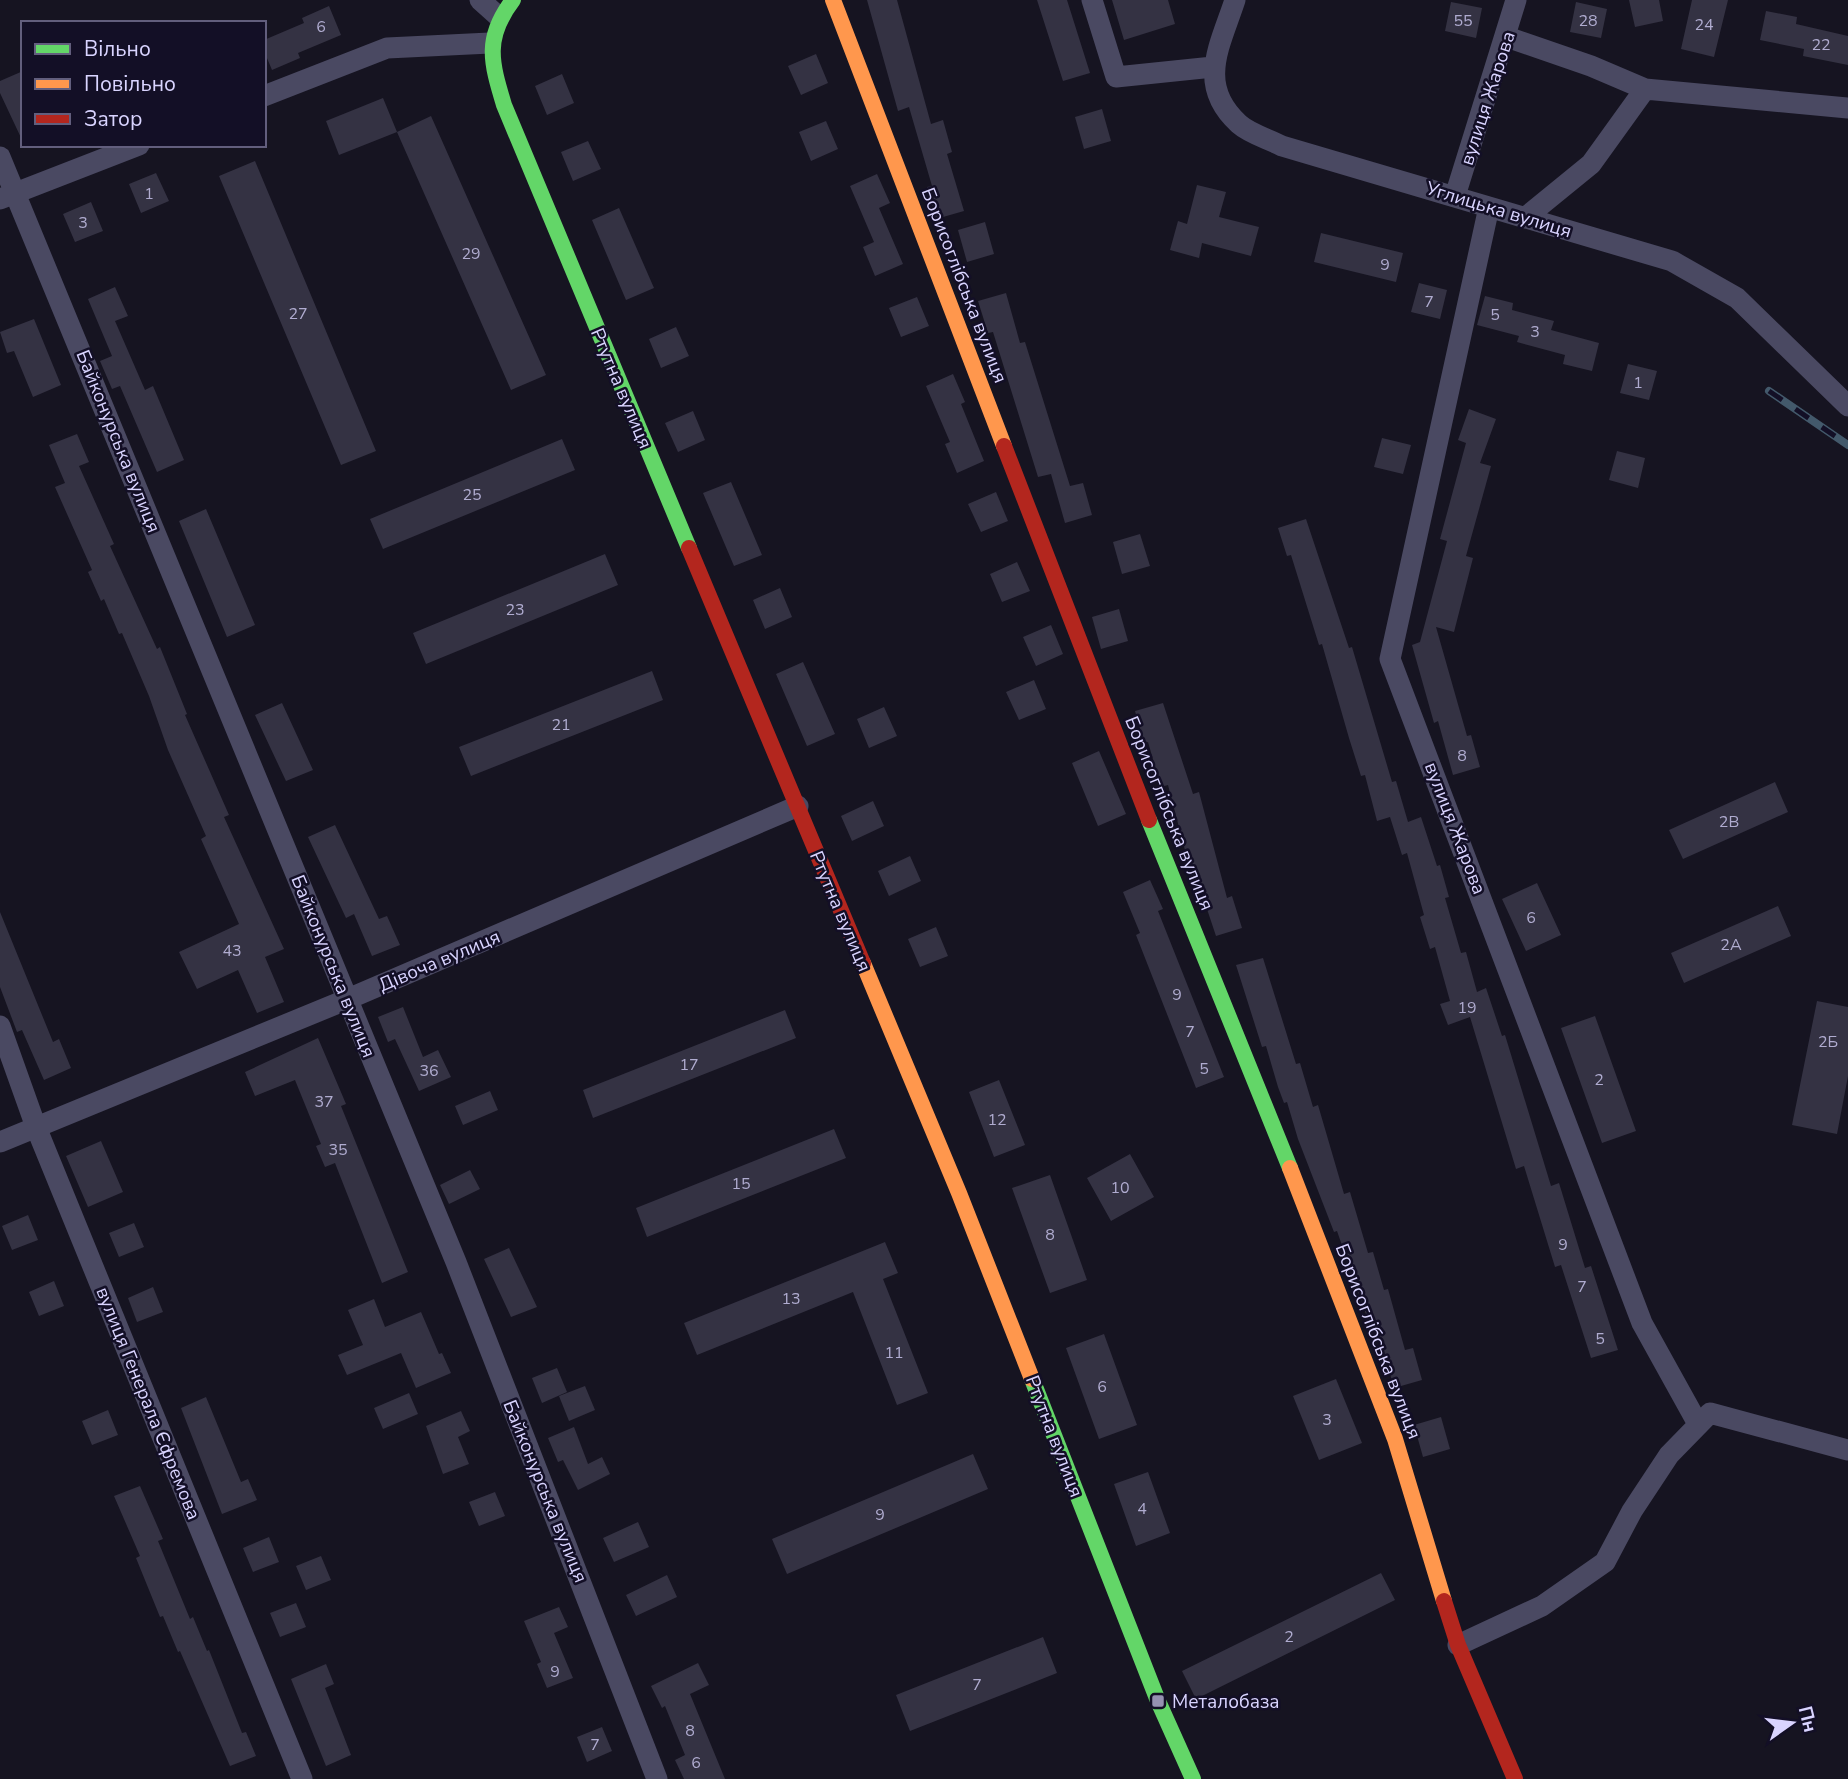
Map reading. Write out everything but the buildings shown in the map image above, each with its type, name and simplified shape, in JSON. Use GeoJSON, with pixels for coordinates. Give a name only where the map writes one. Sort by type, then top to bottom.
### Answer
{"type":"FeatureCollection","features":[{"type":"Feature","properties":{"kind":"main road"},"geometry":{"type":"LineString","coordinates":[[490,43],[499,17],[513,0]]}},
{"type":"Feature","properties":{"kind":"main road","name":"Борисоглібська вулиця"},"geometry":{"type":"LineString","coordinates":[[833,0],[1123,757],[1254,1074],[1395,1439],[1458,1645],[1515,1779]]}},
{"type":"Feature","properties":{"kind":"main road","name":"Ртутна вулиця"},"geometry":{"type":"LineString","coordinates":[[490,43],[504,106],[963,1205],[1190,1778]]}},
{"type":"Feature","properties":{"kind":"street"},"geometry":{"type":"LineString","coordinates":[[480,0],[499,17]]}},
{"type":"Feature","properties":{"kind":"street"},"geometry":{"type":"LineString","coordinates":[[1093,0],[1116,77],[1213,67],[1235,0]]}},
{"type":"Feature","properties":{"kind":"street","name":"вулиця Жарова"},"geometry":{"type":"LineString","coordinates":[[1455,196],[1507,37],[1516,0]]}},
{"type":"Feature","properties":{"kind":"street"},"geometry":{"type":"LineString","coordinates":[[1507,37],[1591,66],[1644,89],[1848,108]]}},
{"type":"Feature","properties":{"kind":"street"},"geometry":{"type":"LineString","coordinates":[[266,95],[387,48],[490,43]]}},
{"type":"Feature","properties":{"kind":"street","name":"Углицька вулиця"},"geometry":{"type":"LineString","coordinates":[[1213,67],[1218,96],[1240,125],[1282,146],[1672,261],[1737,298],[1848,406]]}},
{"type":"Feature","properties":{"kind":"street"},"geometry":{"type":"LineString","coordinates":[[1526,217],[1591,164],[1644,89]]}},
{"type":"Feature","properties":{"kind":"street"},"geometry":{"type":"LineString","coordinates":[[8,196],[134,147]]}},
{"type":"Feature","properties":{"kind":"street","name":"Байконурська вулиця"},"geometry":{"type":"LineString","coordinates":[[0,157],[8,196],[348,999],[461,1275],[657,1779]]}},
{"type":"Feature","properties":{"kind":"street","name":"вулиця Жарова"},"geometry":{"type":"LineString","coordinates":[[1489,207],[1391,659],[1642,1323],[1704,1419]]}},
{"type":"Feature","properties":{"kind":"street","name":"Дівоча вулиця"},"geometry":{"type":"LineString","coordinates":[[0,1142],[348,999],[798,806]]}},
{"type":"Feature","properties":{"kind":"street","name":"вулиця Генерала Єфремова"},"geometry":{"type":"LineString","coordinates":[[0,1026],[36,1127],[302,1779]]}},
{"type":"Feature","properties":{"kind":"street"},"geometry":{"type":"LineString","coordinates":[[1458,1645],[1542,1606],[1605,1562],[1632,1511],[1669,1455],[1704,1419],[1848,1450]]}},
{"type":"Feature","properties":{"kind":"railway"},"geometry":{"type":"LineString","coordinates":[[1769,391],[1848,445]]}},
{"type":"Feature","properties":{"kind":"traffic: fast"},"geometry":{"type":"LineString","coordinates":[[513,0],[494,39],[493,63],[504,105],[689,548]]}},
{"type":"Feature","properties":{"kind":"traffic: fast"},"geometry":{"type":"LineString","coordinates":[[1149,820],[1290,1168]]}},
{"type":"Feature","properties":{"kind":"traffic: fast"},"geometry":{"type":"LineString","coordinates":[[1032,1379],[1158,1701],[1193,1779]]}},
{"type":"Feature","properties":{"kind":"traffic: slow"},"geometry":{"type":"LineString","coordinates":[[833,0],[1004,446]]}},
{"type":"Feature","properties":{"kind":"traffic: slow"},"geometry":{"type":"LineString","coordinates":[[863,963],[959,1193],[1032,1379]]}},
{"type":"Feature","properties":{"kind":"traffic: slow"},"geometry":{"type":"LineString","coordinates":[[1290,1168],[1395,1439],[1444,1601]]}},
{"type":"Feature","properties":{"kind":"traffic: jam"},"geometry":{"type":"LineString","coordinates":[[1004,446],[1149,820]]}},
{"type":"Feature","properties":{"kind":"traffic: jam"},"geometry":{"type":"LineString","coordinates":[[689,548],[863,963]]}},
{"type":"Feature","properties":{"kind":"traffic: jam"},"geometry":{"type":"LineString","coordinates":[[1444,1601],[1458,1645],[1515,1779]]}},
{"type":"Feature","properties":{"kind":"place","name":"Металобаза"},"geometry":{"type":"Point","coordinates":[1158,1701]}}]}
